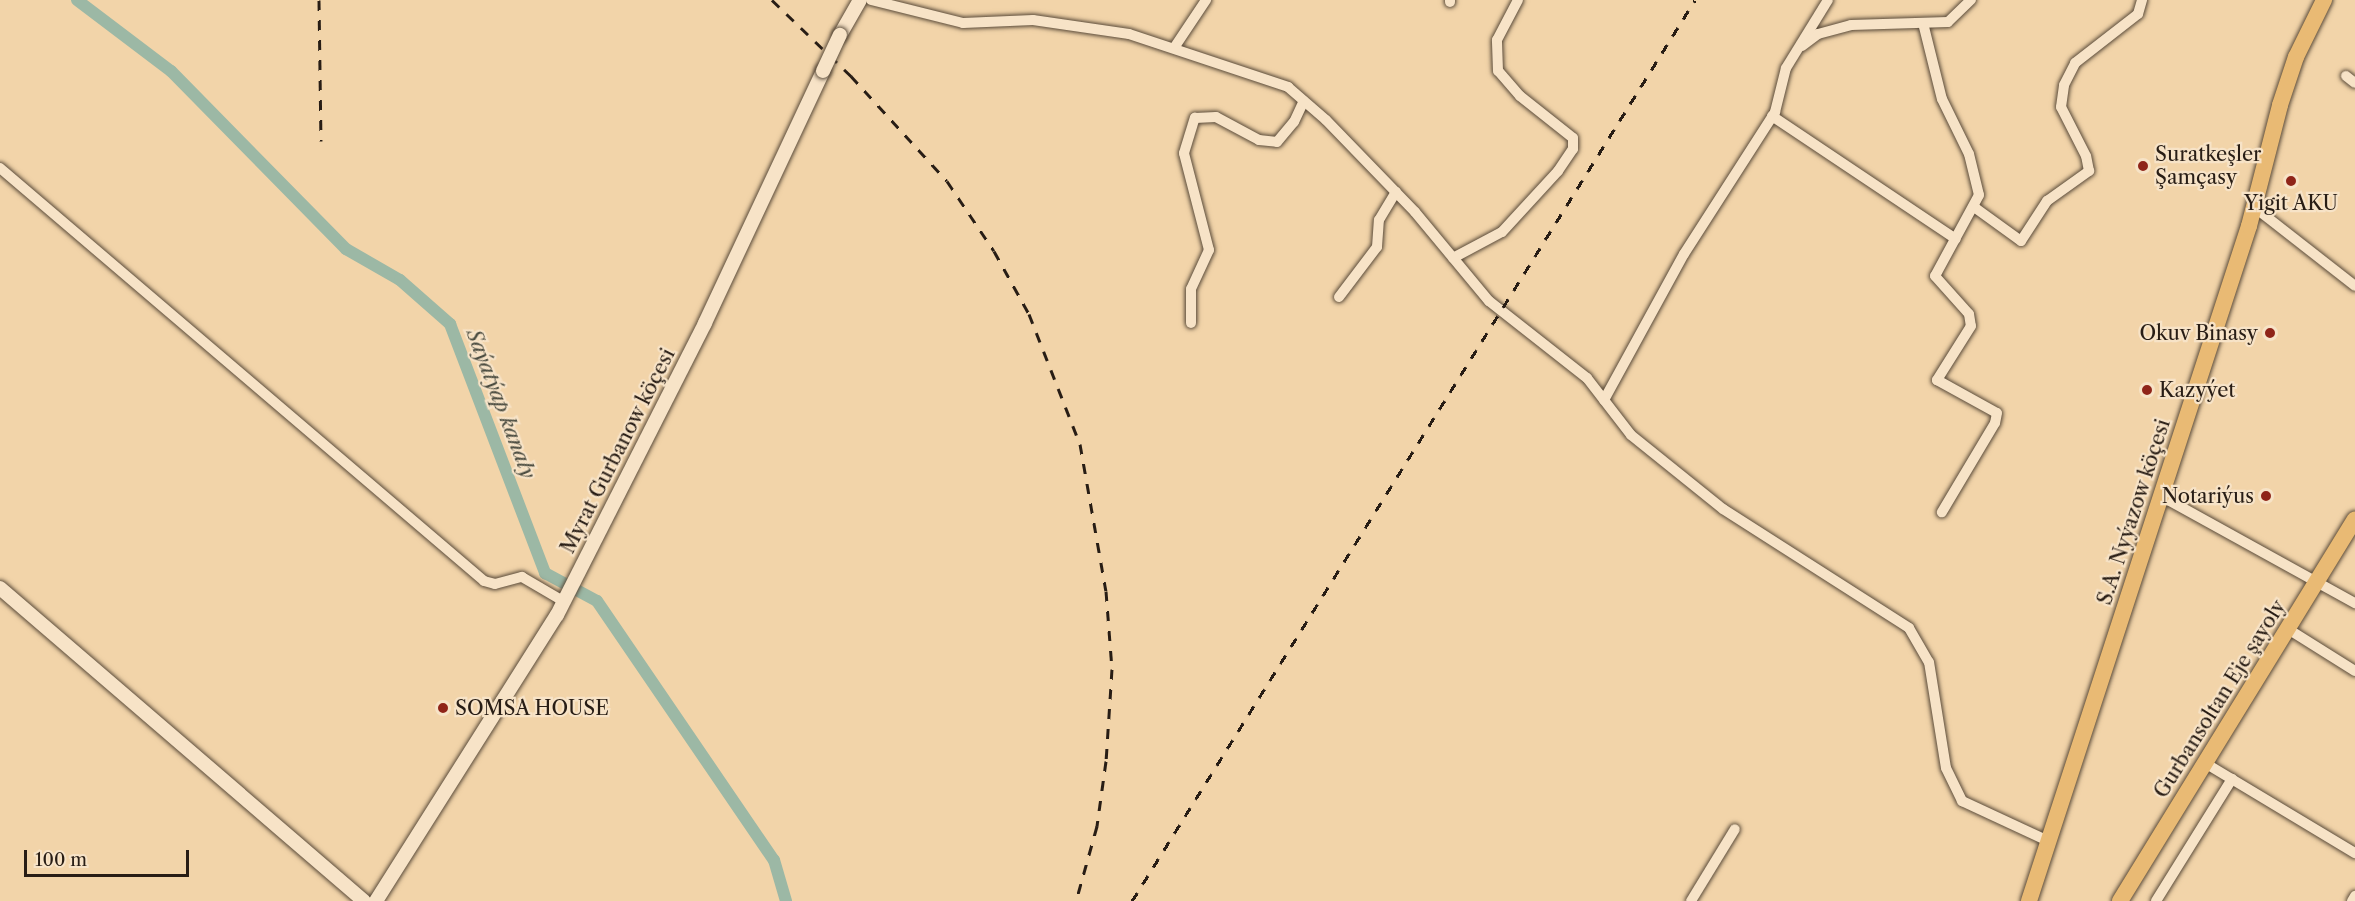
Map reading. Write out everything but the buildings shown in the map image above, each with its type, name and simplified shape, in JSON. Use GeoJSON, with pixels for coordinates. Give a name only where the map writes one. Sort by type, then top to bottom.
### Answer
{"type":"FeatureCollection","features":[{"type":"Feature","properties":{"kind":"main road","name":"S.A. Nyýazow köçesi"},"geometry":{"type":"LineString","coordinates":[[2029,901],[2254,207],[2289,76],[2324,0]]}},
{"type":"Feature","properties":{"kind":"main road","name":"Gurbansoltan Eje şayoly"},"geometry":{"type":"LineString","coordinates":[[2120,901],[2355,519]]}},
{"type":"Feature","properties":{"kind":"street","name":"Myrat Gurbanow köçesi"},"geometry":{"type":"LineString","coordinates":[[376,901],[575,579],[705,323],[840,35],[860,0]]}},
{"type":"Feature","properties":{"kind":"street"},"geometry":{"type":"LineString","coordinates":[[872,0],[963,23],[1033,20],[1129,34],[1288,87],[1396,192],[1489,301],[1587,378],[1631,435],[1723,509],[1909,628],[1929,662],[1946,768],[1962,801],[2048,841]]}},
{"type":"Feature","properties":{"kind":"street"},"geometry":{"type":"LineString","coordinates":[[1174,48],[1206,0]]}},
{"type":"Feature","properties":{"kind":"street"},"geometry":{"type":"LineString","coordinates":[[1453,258],[1502,232],[1558,171],[1573,149],[1574,138],[1520,96],[1498,71],[1497,40],[1518,0]]}},
{"type":"Feature","properties":{"kind":"street"},"geometry":{"type":"LineString","coordinates":[[1604,400],[1696,234],[1772,116],[1786,68],[1828,0]]}},
{"type":"Feature","properties":{"kind":"street"},"geometry":{"type":"LineString","coordinates":[[1797,49],[1818,34],[1851,25],[1948,22],[1971,0]]}},
{"type":"Feature","properties":{"kind":"street"},"geometry":{"type":"LineString","coordinates":[[1974,207],[2021,241],[2047,201],[2089,171],[2086,156],[2061,108],[2064,85],[2075,63],[2138,14],[2142,0]]}},
{"type":"Feature","properties":{"kind":"street"},"geometry":{"type":"LineString","coordinates":[[1923,22],[1942,99],[1969,154],[1979,195],[1935,276],[1969,314],[1971,326],[1937,380],[1997,413],[1995,423],[1942,512]]}},
{"type":"Feature","properties":{"kind":"street"},"geometry":{"type":"LineString","coordinates":[[1191,323],[1191,289],[1209,250],[1184,153],[1195,118],[1216,117],[1259,140],[1277,142],[1294,122],[1304,101]]}},
{"type":"Feature","properties":{"kind":"street"},"geometry":{"type":"LineString","coordinates":[[1772,116],[1956,239]]}},
{"type":"Feature","properties":{"kind":"street"},"geometry":{"type":"LineString","coordinates":[[0,168],[484,581],[495,584],[522,577],[563,601]]}},
{"type":"Feature","properties":{"kind":"street"},"geometry":{"type":"LineString","coordinates":[[1339,297],[1377,247],[1379,220],[1396,192]]}},
{"type":"Feature","properties":{"kind":"street"},"geometry":{"type":"LineString","coordinates":[[2254,207],[2355,286]]}},
{"type":"Feature","properties":{"kind":"street"},"geometry":{"type":"LineString","coordinates":[[2161,496],[2318,580],[2355,603]]}},
{"type":"Feature","properties":{"kind":"street"},"geometry":{"type":"LineString","coordinates":[[0,588],[364,901]]}},
{"type":"Feature","properties":{"kind":"street"},"geometry":{"type":"LineString","coordinates":[[2288,629],[2355,671]]}},
{"type":"Feature","properties":{"kind":"street"},"geometry":{"type":"LineString","coordinates":[[2205,763],[2355,853]]}},
{"type":"Feature","properties":{"kind":"street"},"geometry":{"type":"LineString","coordinates":[[2156,901],[2232,779]]}},
{"type":"Feature","properties":{"kind":"street"},"geometry":{"type":"LineString","coordinates":[[1691,901],[1735,829]]}},
{"type":"Feature","properties":{"kind":"street"},"geometry":{"type":"LineString","coordinates":[[2352,901],[2355,896]]}},
{"type":"Feature","properties":{"kind":"waterway","name":"Saýatýap kanaly"},"geometry":{"type":"LineString","coordinates":[[77,0],[171,71],[346,249],[400,280],[450,324],[545,573],[597,601],[774,860],[786,901]]}},
{"type":"Feature","properties":{"kind":"railway"},"geometry":{"type":"LineString","coordinates":[[319,0],[321,141]]}},
{"type":"Feature","properties":{"kind":"railway"},"geometry":{"type":"LineString","coordinates":[[772,0],[851,76],[947,181],[994,251],[1029,314],[1080,444],[1106,591],[1112,669],[1106,761],[1097,826],[1076,901]]}},
{"type":"Feature","properties":{"kind":"railway"},"geometry":{"type":"LineString","coordinates":[[1132,901],[1695,0]]}},
{"type":"Feature","properties":{"kind":"place","name":"Suratkeşler Şamçasy"},"geometry":{"type":"Point","coordinates":[2143,166]}},
{"type":"Feature","properties":{"kind":"place","name":"Yigit AKU"},"geometry":{"type":"Point","coordinates":[2291,181]}},
{"type":"Feature","properties":{"kind":"place","name":"Okuv Binasy"},"geometry":{"type":"Point","coordinates":[2270,333]}},
{"type":"Feature","properties":{"kind":"place","name":"Kazyýet"},"geometry":{"type":"Point","coordinates":[2147,390]}},
{"type":"Feature","properties":{"kind":"place","name":"Notariýus"},"geometry":{"type":"Point","coordinates":[2266,496]}},
{"type":"Feature","properties":{"kind":"place","name":"SOMSA HOUSE"},"geometry":{"type":"Point","coordinates":[443,708]}}]}
